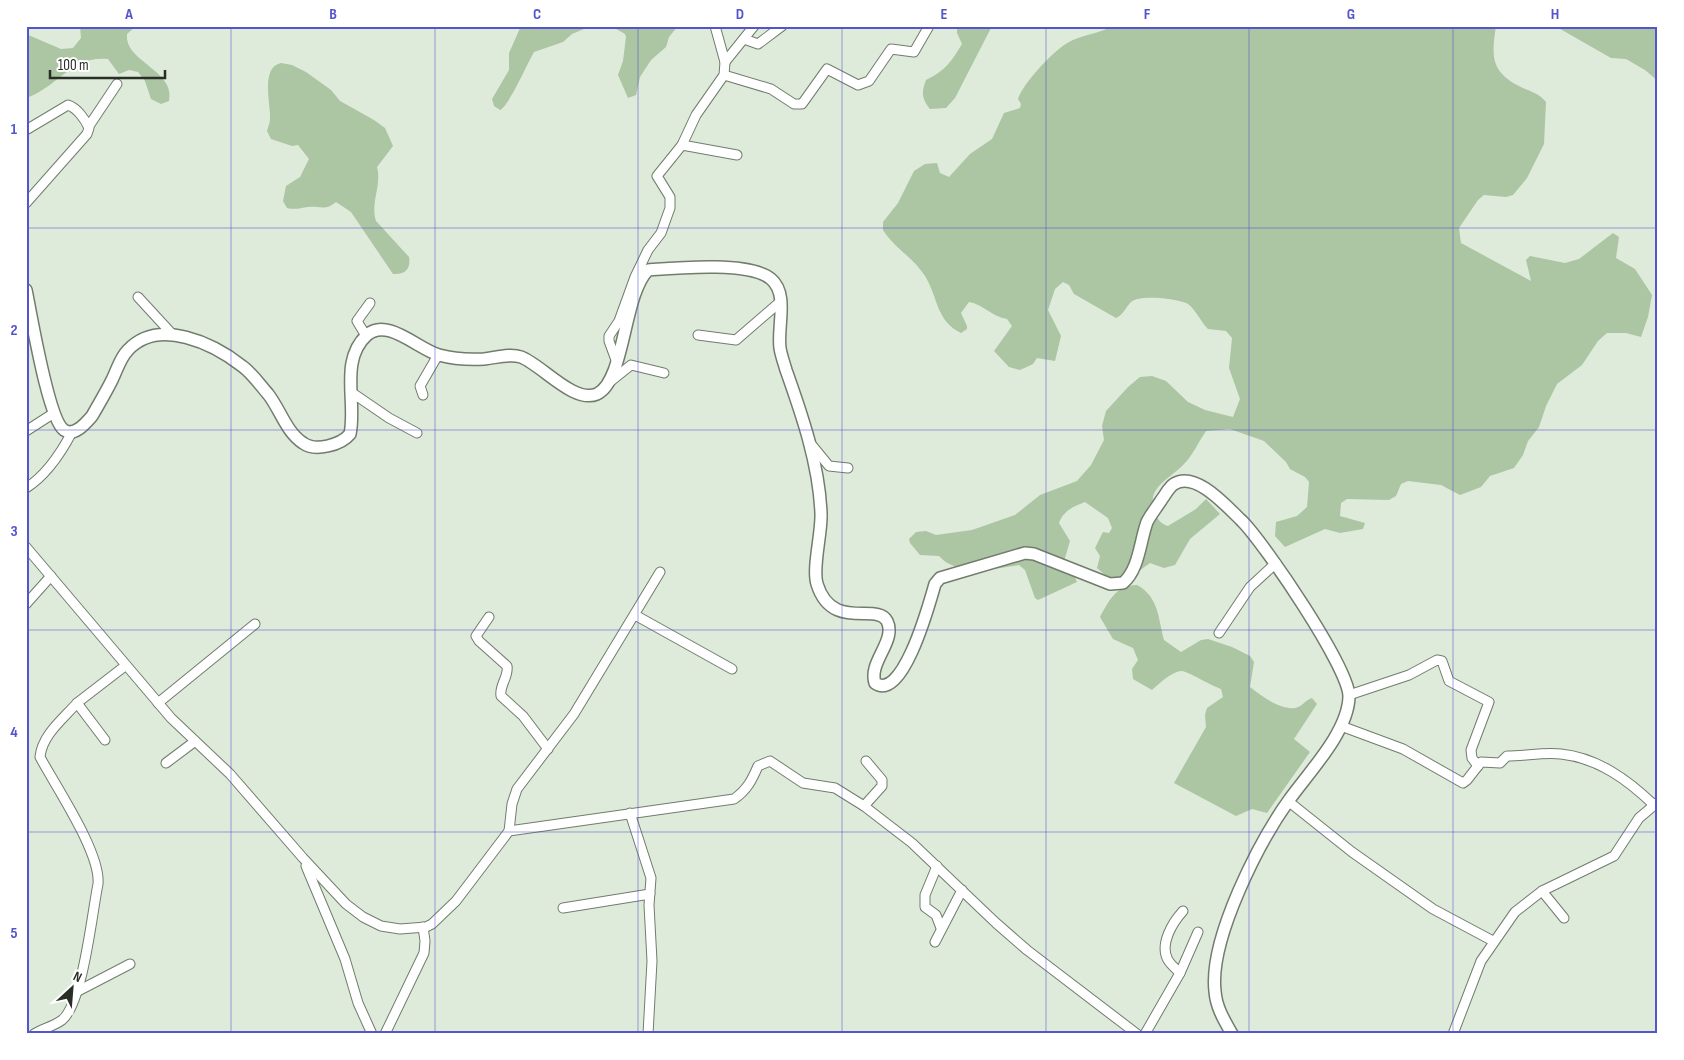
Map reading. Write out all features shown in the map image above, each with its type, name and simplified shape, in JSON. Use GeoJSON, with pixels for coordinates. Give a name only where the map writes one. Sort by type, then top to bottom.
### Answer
{"type":"FeatureCollection","features":[{"type":"Feature","properties":{"kind":"street"},"geometry":{"type":"LineString","coordinates":[[616,360],[609,336],[619,320],[635,277],[648,250],[661,233],[670,208],[671,202],[668,192],[656,178],[682,145],[696,115],[724,75],[725,62],[715,26]]}},
{"type":"Feature","properties":{"kind":"street"},"geometry":{"type":"LineString","coordinates":[[725,62],[754,26]]}},
{"type":"Feature","properties":{"kind":"street"},"geometry":{"type":"LineString","coordinates":[[744,39],[758,44],[782,26]]}},
{"type":"Feature","properties":{"kind":"street"},"geometry":{"type":"LineString","coordinates":[[724,75],[771,89],[794,104],[802,104],[827,69],[858,85],[863,84],[869,81],[891,49],[914,52],[929,26]]}},
{"type":"Feature","properties":{"kind":"street"},"geometry":{"type":"LineString","coordinates":[[26,203],[88,134],[89,126],[117,84]]}},
{"type":"Feature","properties":{"kind":"street"},"geometry":{"type":"LineString","coordinates":[[26,130],[68,105],[72,106],[84,118],[89,126]]}},
{"type":"Feature","properties":{"kind":"street"},"geometry":{"type":"LineString","coordinates":[[682,145],[737,155]]}},
{"type":"Feature","properties":{"kind":"street"},"geometry":{"type":"LineString","coordinates":[[609,383],[634,291],[641,276],[648,270],[716,267],[765,274],[772,280],[777,286],[780,302],[780,348],[796,395],[814,463],[821,512],[820,545],[815,572],[816,583],[823,598],[839,611],[852,615],[875,614],[885,618],[888,623],[888,636],[874,670],[874,679],[878,685],[888,685],[906,663],[916,643],[935,584],[940,578],[1025,553],[1034,554],[1110,584],[1123,583],[1133,572],[1148,520],[1171,487],[1183,481],[1200,485],[1215,495],[1256,535],[1276,563],[1341,670],[1350,695],[1341,726],[1288,801],[1258,850],[1220,945],[1214,970],[1215,991],[1218,1008],[1232,1034]]}},
{"type":"Feature","properties":{"kind":"street"},"geometry":{"type":"LineString","coordinates":[[26,290],[39,357],[54,413],[60,426],[65,431],[72,432]]}},
{"type":"Feature","properties":{"kind":"street"},"geometry":{"type":"LineString","coordinates":[[138,297],[173,335]]}},
{"type":"Feature","properties":{"kind":"street"},"geometry":{"type":"LineString","coordinates":[[698,335],[736,340],[780,302]]}},
{"type":"Feature","properties":{"kind":"street"},"geometry":{"type":"LineString","coordinates":[[366,336],[357,322],[370,303]]}},
{"type":"Feature","properties":{"kind":"street"},"geometry":{"type":"LineString","coordinates":[[26,488],[48,468],[64,449],[72,432],[84,425],[92,416],[123,357],[130,348],[146,339],[160,335],[187,337],[213,348],[244,367],[269,395],[296,438],[310,447],[316,448],[345,440],[352,425],[352,365],[356,352],[366,336],[378,329],[388,330],[438,355],[460,360],[519,356],[580,395],[598,394],[631,365],[664,373]]}},
{"type":"Feature","properties":{"kind":"street"},"geometry":{"type":"LineString","coordinates":[[423,395],[420,386],[438,355]]}},
{"type":"Feature","properties":{"kind":"street"},"geometry":{"type":"LineString","coordinates":[[351,392],[389,418],[417,433]]}},
{"type":"Feature","properties":{"kind":"street"},"geometry":{"type":"LineString","coordinates":[[26,431],[54,413]]}},
{"type":"Feature","properties":{"kind":"street"},"geometry":{"type":"LineString","coordinates":[[26,437],[37,425]]}},
{"type":"Feature","properties":{"kind":"street"},"geometry":{"type":"LineString","coordinates":[[808,440],[829,466],[848,468]]}},
{"type":"Feature","properties":{"kind":"street"},"geometry":{"type":"LineString","coordinates":[[26,546],[125,666],[194,742],[230,774],[346,904],[363,917],[381,926],[423,927],[432,924],[456,901],[509,831],[512,804],[517,789],[574,714],[660,572]]}},
{"type":"Feature","properties":{"kind":"street"},"geometry":{"type":"LineString","coordinates":[[1219,633],[1250,587],[1276,563]]}},
{"type":"Feature","properties":{"kind":"street"},"geometry":{"type":"LineString","coordinates":[[26,604],[51,576]]}},
{"type":"Feature","properties":{"kind":"street"},"geometry":{"type":"LineString","coordinates":[[635,614],[732,669]]}},
{"type":"Feature","properties":{"kind":"street"},"geometry":{"type":"LineString","coordinates":[[489,616],[476,636],[479,641],[508,666],[508,674],[500,691],[501,696],[523,716],[548,749]]}},
{"type":"Feature","properties":{"kind":"street"},"geometry":{"type":"LineString","coordinates":[[158,702],[255,624]]}},
{"type":"Feature","properties":{"kind":"street"},"geometry":{"type":"LineString","coordinates":[[1350,695],[1363,692],[1409,674],[1437,660],[1442,661],[1449,681],[1489,702],[1471,750],[1472,758],[1478,766]]}},
{"type":"Feature","properties":{"kind":"street"},"geometry":{"type":"LineString","coordinates":[[34,1034],[61,1020],[72,1005],[78,991],[99,875],[94,855],[40,757],[41,748],[46,738],[77,703],[125,666]]}},
{"type":"Feature","properties":{"kind":"street"},"geometry":{"type":"LineString","coordinates":[[77,703],[104,740]]}},
{"type":"Feature","properties":{"kind":"street"},"geometry":{"type":"LineString","coordinates":[[1341,726],[1403,749],[1463,783],[1484,761],[1500,763],[1507,756],[1561,754],[1591,761],[1623,777],[1656,803],[1639,818],[1614,856],[1542,891],[1515,912],[1493,941],[1481,961],[1453,1034]]}},
{"type":"Feature","properties":{"kind":"street"},"geometry":{"type":"LineString","coordinates":[[166,763],[194,742]]}},
{"type":"Feature","properties":{"kind":"street"},"geometry":{"type":"LineString","coordinates":[[509,831],[734,798],[742,793],[750,784],[758,766],[770,761],[803,782],[835,788],[864,806],[912,843],[1027,950],[1137,1034]]}},
{"type":"Feature","properties":{"kind":"street"},"geometry":{"type":"LineString","coordinates":[[864,806],[882,786],[882,780],[866,761]]}},
{"type":"Feature","properties":{"kind":"street"},"geometry":{"type":"LineString","coordinates":[[1288,801],[1352,852],[1433,909],[1493,941]]}},
{"type":"Feature","properties":{"kind":"street"},"geometry":{"type":"LineString","coordinates":[[630,813],[651,878],[652,961],[648,1034]]}},
{"type":"Feature","properties":{"kind":"street"},"geometry":{"type":"LineString","coordinates":[[303,858],[345,959],[358,1003],[372,1034]]}},
{"type":"Feature","properties":{"kind":"street"},"geometry":{"type":"LineString","coordinates":[[937,866],[925,895],[925,907],[936,915],[941,928]]}},
{"type":"Feature","properties":{"kind":"street"},"geometry":{"type":"LineString","coordinates":[[936,942],[941,928],[952,913],[962,890]]}},
{"type":"Feature","properties":{"kind":"street"},"geometry":{"type":"LineString","coordinates":[[1542,891],[1564,918]]}},
{"type":"Feature","properties":{"kind":"street"},"geometry":{"type":"LineString","coordinates":[[563,908],[650,894]]}},
{"type":"Feature","properties":{"kind":"street"},"geometry":{"type":"LineString","coordinates":[[1180,973],[1168,960],[1166,952],[1169,932],[1184,911]]}},
{"type":"Feature","properties":{"kind":"street"},"geometry":{"type":"LineString","coordinates":[[385,1034],[424,953],[423,927]]}},
{"type":"Feature","properties":{"kind":"street"},"geometry":{"type":"LineString","coordinates":[[1145,1034],[1180,973],[1198,932]]}},
{"type":"Feature","properties":{"kind":"street"},"geometry":{"type":"LineString","coordinates":[[78,991],[130,964]]}},
{"type":"Feature","properties":{"kind":"green space"},"geometry":{"type":"Polygon","coordinates":[[[80,26],[136,26],[127,34],[128,44],[133,52],[165,81],[169,90],[169,101],[161,104],[151,99],[145,81],[138,72],[129,70],[119,74],[108,59],[95,59],[85,62],[47,87],[26,98],[26,34],[61,49],[73,48],[81,38],[80,26]]]}},
{"type":"Feature","properties":{"kind":"green space"},"geometry":{"type":"Polygon","coordinates":[[[521,26],[591,26],[572,34],[563,42],[534,52],[513,93],[500,110],[494,106],[492,99],[509,70],[509,53],[521,26]]]}},
{"type":"Feature","properties":{"kind":"green space"},"geometry":{"type":"Polygon","coordinates":[[[611,26],[678,26],[669,37],[666,47],[651,60],[640,77],[636,95],[628,98],[618,75],[623,61],[626,37],[625,34],[611,26]]]}},
{"type":"Feature","properties":{"kind":"green space"},"geometry":{"type":"Polygon","coordinates":[[[957,26],[992,26],[955,98],[946,108],[930,109],[923,96],[924,85],[926,80],[947,65],[962,44],[957,33],[957,26]]]}},
{"type":"Feature","properties":{"kind":"green space"},"geometry":{"type":"Polygon","coordinates":[[[1113,26],[1496,26],[1494,56],[1499,70],[1512,82],[1538,95],[1546,102],[1544,144],[1527,178],[1513,195],[1506,197],[1484,195],[1478,200],[1459,228],[1461,243],[1531,281],[1526,260],[1530,256],[1565,263],[1579,259],[1613,233],[1619,237],[1616,258],[1635,269],[1652,295],[1648,317],[1641,337],[1626,333],[1607,333],[1598,341],[1582,365],[1557,384],[1546,406],[1539,427],[1528,441],[1523,455],[1514,468],[1490,476],[1481,487],[1460,495],[1441,485],[1408,481],[1401,484],[1396,496],[1389,500],[1347,499],[1341,503],[1340,516],[1365,523],[1363,529],[1340,533],[1325,529],[1285,547],[1275,536],[1276,522],[1297,516],[1307,507],[1309,482],[1305,477],[1290,469],[1286,462],[1264,441],[1230,429],[1206,431],[1187,460],[1160,485],[1153,497],[1156,515],[1162,523],[1168,526],[1196,509],[1206,499],[1220,514],[1190,539],[1175,565],[1164,568],[1150,563],[1139,571],[1130,584],[1105,575],[1097,568],[1100,556],[1095,548],[1103,532],[1109,533],[1112,528],[1108,518],[1085,502],[1066,512],[1059,523],[1070,541],[1062,568],[1073,573],[1077,582],[1038,600],[1035,598],[1025,570],[1019,565],[977,570],[966,569],[947,563],[939,556],[920,555],[909,539],[916,532],[926,531],[936,535],[972,530],[1015,515],[1040,495],[1077,481],[1091,465],[1104,440],[1102,426],[1106,411],[1140,377],[1152,376],[1166,381],[1188,402],[1205,410],[1233,417],[1240,399],[1229,368],[1232,338],[1226,331],[1208,329],[1194,309],[1188,304],[1169,299],[1143,298],[1131,302],[1123,313],[1116,318],[1074,294],[1069,285],[1063,282],[1055,289],[1048,310],[1061,336],[1055,361],[1037,358],[1033,364],[1020,370],[1009,367],[994,351],[1012,326],[1007,319],[969,302],[961,313],[967,329],[961,333],[953,328],[938,308],[925,276],[883,230],[883,222],[898,203],[914,171],[925,164],[937,163],[940,173],[949,177],[970,154],[992,139],[1004,113],[1020,108],[1021,104],[1018,99],[1021,92],[1050,57],[1073,40],[1113,26]]]}},
{"type":"Feature","properties":{"kind":"green space"},"geometry":{"type":"Polygon","coordinates":[[[1555,26],[1658,26],[1658,81],[1645,70],[1626,59],[1611,58],[1555,26]]]}},
{"type":"Feature","properties":{"kind":"green space"},"geometry":{"type":"Polygon","coordinates":[[[281,63],[292,65],[306,72],[331,90],[340,101],[385,128],[393,146],[377,167],[378,181],[374,207],[376,221],[409,257],[408,268],[404,272],[393,274],[351,212],[336,202],[326,207],[287,208],[283,201],[286,186],[300,177],[309,159],[298,145],[292,146],[271,139],[267,131],[270,119],[269,79],[271,71],[281,63]]]}},
{"type":"Feature","properties":{"kind":"green space"},"geometry":{"type":"Polygon","coordinates":[[[1137,585],[1154,602],[1164,640],[1181,652],[1201,640],[1208,639],[1232,647],[1250,656],[1254,662],[1250,687],[1265,698],[1277,705],[1289,708],[1302,705],[1312,698],[1317,704],[1294,739],[1310,752],[1267,813],[1252,809],[1236,816],[1174,783],[1206,727],[1205,715],[1207,708],[1223,697],[1221,689],[1182,671],[1170,675],[1152,690],[1133,679],[1132,669],[1138,660],[1133,648],[1113,639],[1100,617],[1118,591],[1137,585]]]}}]}
